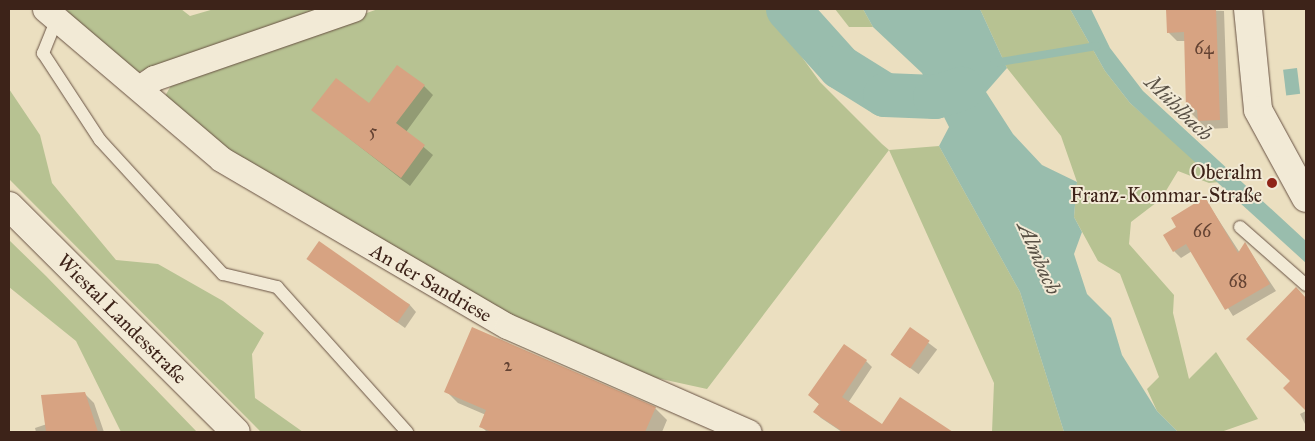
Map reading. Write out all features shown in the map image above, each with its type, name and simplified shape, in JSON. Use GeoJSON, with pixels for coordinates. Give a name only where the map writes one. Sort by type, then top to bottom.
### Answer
{"type":"FeatureCollection","features":[{"type":"Feature","properties":{"kind":"main road"},"geometry":{"type":"LineString","coordinates":[[1248,9],[1258,110],[1306,198]]}},
{"type":"Feature","properties":{"kind":"main road","name":"Wiestal Landesstraße"},"geometry":{"type":"LineString","coordinates":[[9,206],[236,432]]}},
{"type":"Feature","properties":{"kind":"street"},"geometry":{"type":"LineString","coordinates":[[139,88],[154,78],[353,9]]}},
{"type":"Feature","properties":{"kind":"street","name":"An der Sandriese"},"geometry":{"type":"LineString","coordinates":[[50,15],[221,159],[445,292],[507,326],[719,426],[749,432]]}},
{"type":"Feature","properties":{"kind":"lane"},"geometry":{"type":"LineString","coordinates":[[50,15],[43,53],[100,140],[222,274],[277,287],[407,432]]}},
{"type":"Feature","properties":{"kind":"lane"},"geometry":{"type":"LineString","coordinates":[[1240,227],[1306,285]]}},
{"type":"Feature","properties":{"kind":"shaded area"},"geometry":{"type":"Polygon","coordinates":[[[66,9],[181,9],[190,16],[214,9],[324,9],[133,74],[76,24],[66,9]]]}},
{"type":"Feature","properties":{"kind":"shaded area"},"geometry":{"type":"Polygon","coordinates":[[[378,9],[767,9],[820,82],[889,150],[707,389],[652,377],[480,302],[229,151],[164,98],[173,82],[378,9]]]}},
{"type":"Feature","properties":{"kind":"shaded area"},"geometry":{"type":"Polygon","coordinates":[[[835,9],[863,9],[873,27],[849,27],[835,9]]]}},
{"type":"Feature","properties":{"kind":"shaded area"},"geometry":{"type":"Polygon","coordinates":[[[980,9],[1070,9],[1105,71],[1130,103],[1220,182],[1209,183],[1178,171],[1161,199],[1131,222],[1129,244],[1174,295],[1173,313],[1189,379],[1216,352],[1258,419],[1221,432],[1178,432],[1157,411],[1147,389],[1159,377],[1120,274],[1098,261],[1074,217],[1077,182],[1061,136],[1007,68],[980,9]]]}},
{"type":"Feature","properties":{"kind":"shaded area"},"geometry":{"type":"Polygon","coordinates":[[[9,89],[40,135],[52,183],[116,260],[158,264],[223,301],[264,333],[252,354],[255,398],[303,432],[261,432],[9,179],[9,89]]]}},
{"type":"Feature","properties":{"kind":"shaded area"},"geometry":{"type":"Polygon","coordinates":[[[939,146],[1020,292],[1064,432],[992,432],[994,383],[889,150],[939,146]]]}},
{"type":"Feature","properties":{"kind":"shaded area"},"geometry":{"type":"Polygon","coordinates":[[[9,240],[197,432],[121,432],[76,341],[9,287],[9,240]]]}},
{"type":"Feature","properties":{"kind":"water"},"geometry":{"type":"Polygon","coordinates":[[[863,9],[980,9],[1007,68],[986,92],[1013,134],[1042,165],[1077,182],[1074,217],[1082,232],[1074,254],[1087,294],[1111,318],[1122,355],[1157,411],[1178,432],[1064,432],[1020,292],[939,146],[949,127],[922,73],[873,27],[863,9]]]}},
{"type":"Feature","properties":{"kind":"water"},"geometry":{"type":"Polygon","coordinates":[[[1070,9],[1091,9],[1110,48],[1143,91],[1306,241],[1306,263],[1130,103],[1105,71],[1070,9]]]}},
{"type":"Feature","properties":{"kind":"water"},"geometry":{"type":"Polygon","coordinates":[[[1297,68],[1300,94],[1286,96],[1283,70],[1297,68]]]}},
{"type":"Feature","properties":{"kind":"building"},"geometry":{"type":"Polygon","coordinates":[[[1166,9],[1216,9],[1220,120],[1198,121],[1197,110],[1186,110],[1184,32],[1167,33],[1166,9]]]}},
{"type":"Feature","properties":{"kind":"building"},"geometry":{"type":"Polygon","coordinates":[[[397,65],[425,85],[396,123],[425,145],[401,178],[311,110],[336,78],[369,103],[397,65]]]}},
{"type":"Feature","properties":{"kind":"building"},"geometry":{"type":"Polygon","coordinates":[[[1205,197],[1238,253],[1245,242],[1270,284],[1225,310],[1186,244],[1173,252],[1163,235],[1176,227],[1171,218],[1205,197]]]}},
{"type":"Feature","properties":{"kind":"building"},"geometry":{"type":"Polygon","coordinates":[[[319,241],[410,305],[397,323],[306,259],[319,241]]]}},
{"type":"Feature","properties":{"kind":"building"},"geometry":{"type":"Polygon","coordinates":[[[1296,287],[1306,298],[1306,411],[1283,388],[1290,381],[1246,339],[1296,287]]]}},
{"type":"Feature","properties":{"kind":"building"},"geometry":{"type":"Polygon","coordinates":[[[472,327],[656,407],[645,432],[492,432],[479,427],[486,410],[444,392],[472,327]]]}},
{"type":"Feature","properties":{"kind":"building"},"geometry":{"type":"Polygon","coordinates":[[[910,327],[930,341],[910,369],[890,355],[910,327]]]}},
{"type":"Feature","properties":{"kind":"building"},"geometry":{"type":"Polygon","coordinates":[[[844,344],[867,360],[842,397],[882,424],[900,397],[953,432],[843,432],[813,412],[819,404],[808,395],[844,344]]]}},
{"type":"Feature","properties":{"kind":"building"},"geometry":{"type":"Polygon","coordinates":[[[85,392],[98,432],[46,432],[41,395],[85,392]]]}},
{"type":"Feature","properties":{"kind":"waterway","name":"Almbach"},"geometry":{"type":"LineString","coordinates":[[788,9],[840,67],[885,95],[935,97],[962,89]]}},
{"type":"Feature","properties":{"kind":"waterway","name":"Mühlbach"},"geometry":{"type":"LineString","coordinates":[[994,63],[1097,46]]}},
{"type":"Feature","properties":{"kind":"place","name":"Oberalm Franz-Kommar-Straße"},"geometry":{"type":"Point","coordinates":[1272,183]}}]}
